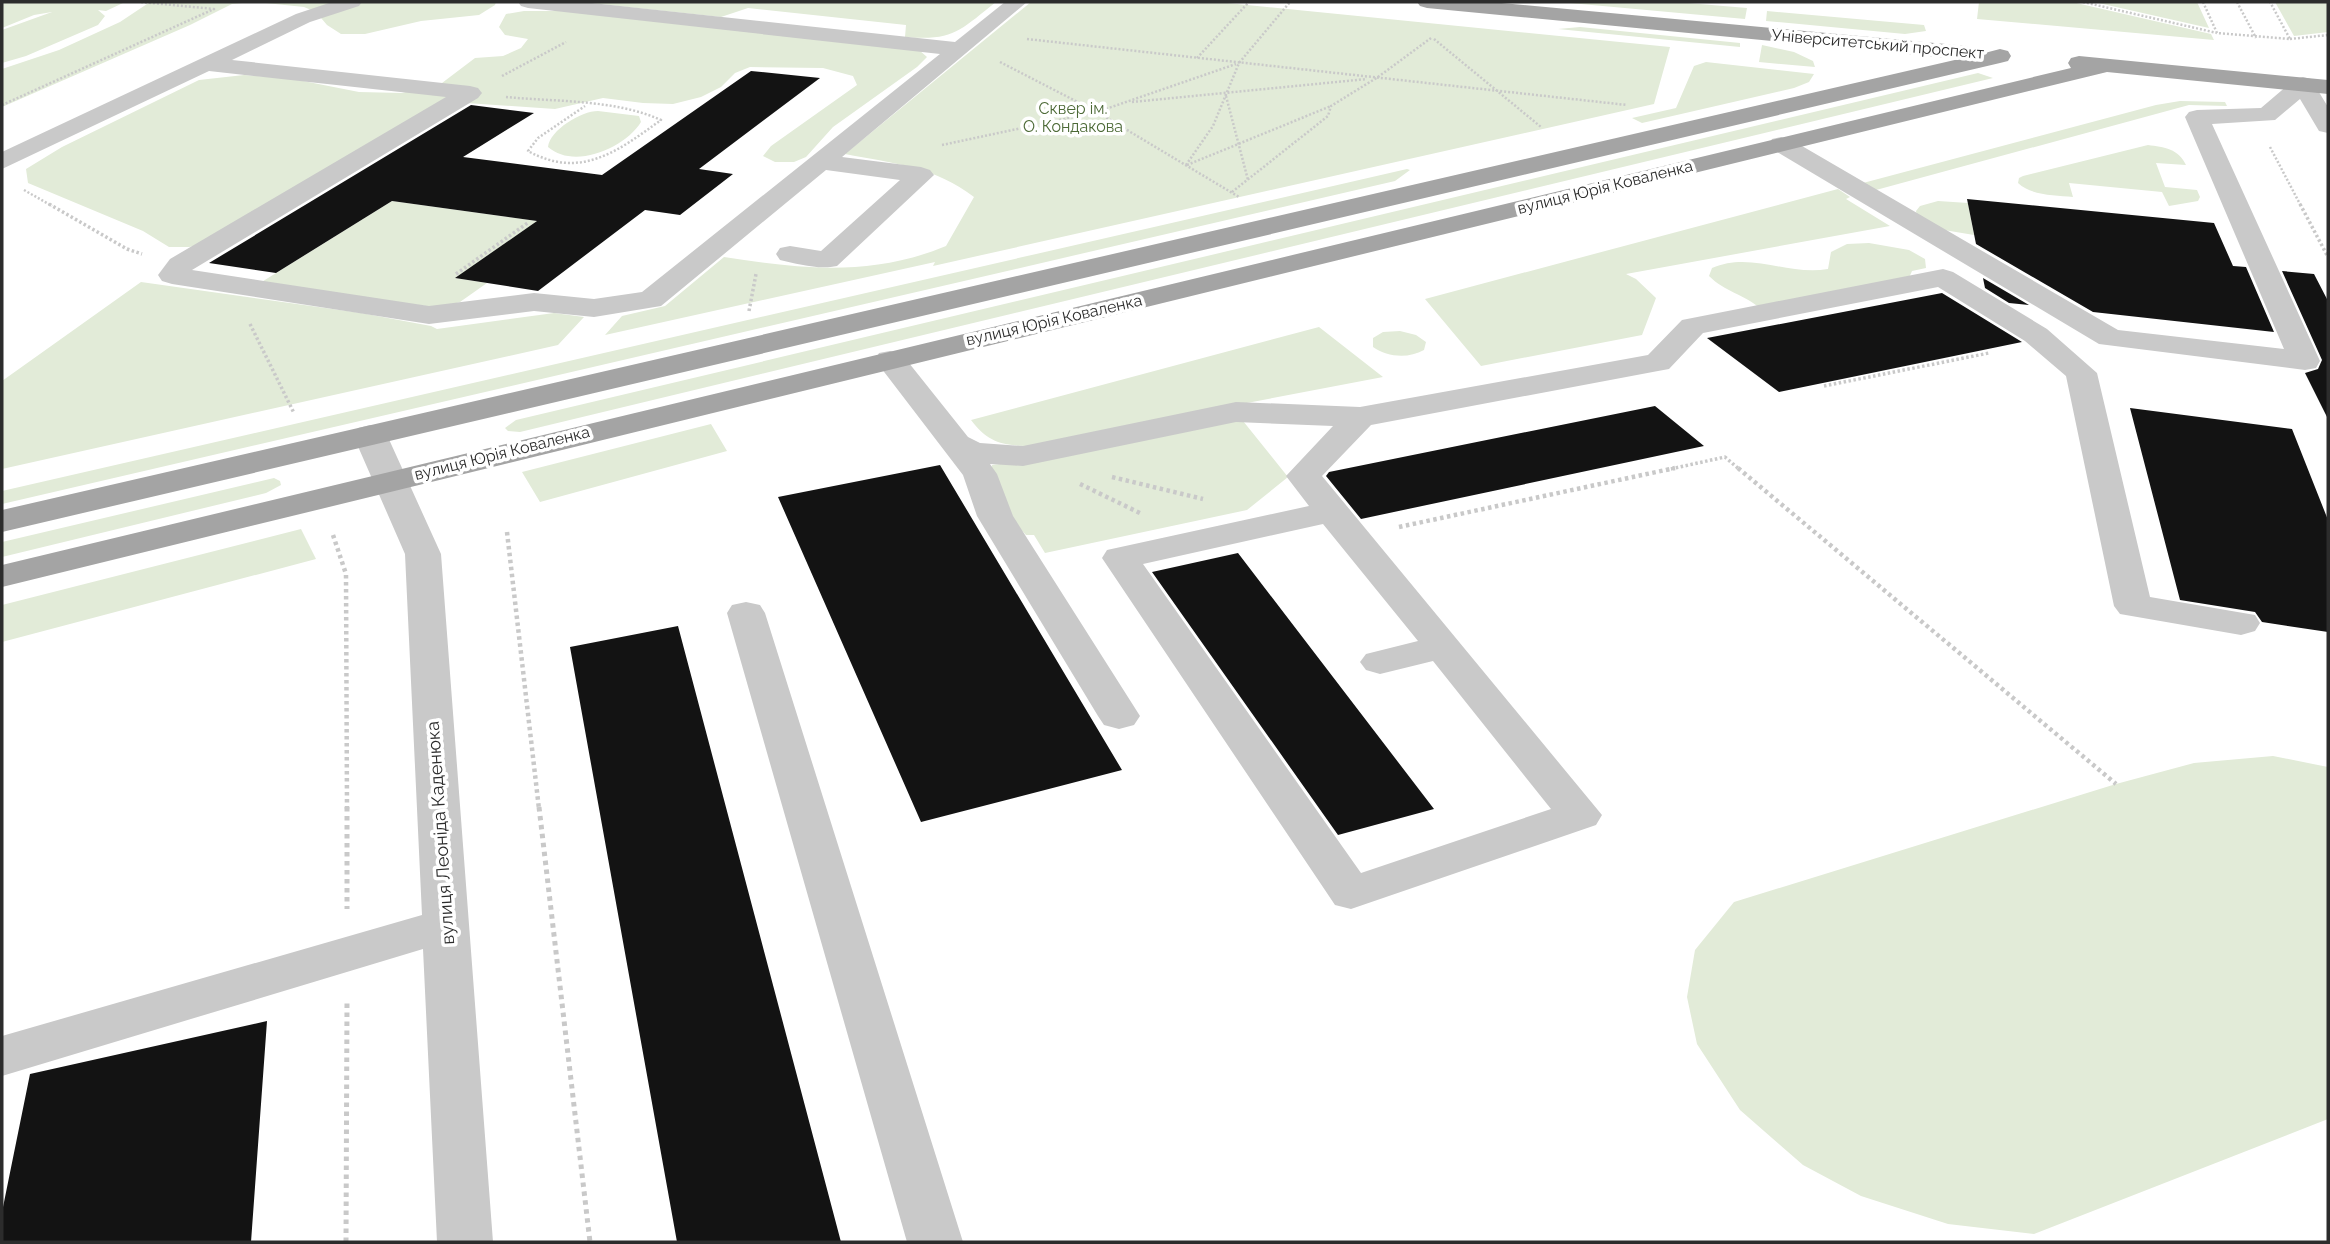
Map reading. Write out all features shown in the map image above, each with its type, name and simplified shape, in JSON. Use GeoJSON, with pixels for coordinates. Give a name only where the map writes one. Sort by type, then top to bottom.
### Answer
{"type":"FeatureCollection","features":[{"type":"Feature","properties":{"kind":"main road","name":"Університетський проспект"},"geometry":{"type":"LineString","coordinates":[[1427,2],[1760,33],[1945,59],[2000,56],[2316,85]]}},
{"type":"Feature","properties":{"kind":"main road"},"geometry":{"type":"LineString","coordinates":[[1760,33],[1829,76]]}},
{"type":"Feature","properties":{"kind":"main road"},"geometry":{"type":"LineString","coordinates":[[2,522],[370,435],[1829,76],[1945,59]]}},
{"type":"Feature","properties":{"kind":"main road","name":"вулиця Юрія Коваленка"},"geometry":{"type":"LineString","coordinates":[[2,576],[2106,65]]}},
{"type":"Feature","properties":{"kind":"street"},"geometry":{"type":"LineString","coordinates":[[2,161],[303,18],[352,2]]}},
{"type":"Feature","properties":{"kind":"street"},"geometry":{"type":"LineString","coordinates":[[528,2],[967,42]]}},
{"type":"Feature","properties":{"kind":"street"},"geometry":{"type":"LineString","coordinates":[[470,93],[180,265],[172,275],[429,315],[534,302],[594,308],[651,300],[1017,2]]}},
{"type":"Feature","properties":{"kind":"street"},"geometry":{"type":"LineString","coordinates":[[206,64],[470,93]]}},
{"type":"Feature","properties":{"kind":"street"},"geometry":{"type":"LineString","coordinates":[[1782,144],[2110,338],[2305,361],[2197,117],[2267,115],[2316,85],[2328,126]]}},
{"type":"Feature","properties":{"kind":"street"},"geometry":{"type":"LineString","coordinates":[[790,254],[827,260],[921,175],[821,162]]}},
{"type":"Feature","properties":{"kind":"street"},"geometry":{"type":"LineString","coordinates":[[720,244],[758,249]]}},
{"type":"Feature","properties":{"kind":"street"},"geometry":{"type":"LineString","coordinates":[[956,444],[971,452],[1023,456],[1236,412],[1360,417],[1658,362],[1693,326],[1943,278],[2045,342],[2081,373],[2133,606],[2241,623]]}},
{"type":"Feature","properties":{"kind":"street"},"geometry":{"type":"LineString","coordinates":[[890,360],[980,474],[995,516],[1119,716]]}},
{"type":"Feature","properties":{"kind":"street"},"geometry":{"type":"LineString","coordinates":[[1343,524],[1197,541],[1120,558],[1350,893],[1580,816],[1444,646],[1343,524],[1303,476],[1360,417]]}},
{"type":"Feature","properties":{"kind":"street","name":"вулиця Леоніда Каденюка"},"geometry":{"type":"LineString","coordinates":[[370,435],[423,554],[465,1242]]}},
{"type":"Feature","properties":{"kind":"street"},"geometry":{"type":"LineString","coordinates":[[746,613],[935,1242]]}},
{"type":"Feature","properties":{"kind":"street"},"geometry":{"type":"LineString","coordinates":[[1380,662],[1444,646]]}},
{"type":"Feature","properties":{"kind":"street"},"geometry":{"type":"LineString","coordinates":[[2,1056],[446,925]]}},
{"type":"Feature","properties":{"kind":"path"},"geometry":{"type":"LineString","coordinates":[[2,105],[214,9],[141,2]]}},
{"type":"Feature","properties":{"kind":"path"},"geometry":{"type":"LineString","coordinates":[[1196,58],[1248,2]]}},
{"type":"Feature","properties":{"kind":"path"},"geometry":{"type":"LineString","coordinates":[[1186,165],[1213,126],[1239,63],[1290,2]]}},
{"type":"Feature","properties":{"kind":"path"},"geometry":{"type":"LineString","coordinates":[[2083,2],[2217,33],[2290,40],[2328,35]]}},
{"type":"Feature","properties":{"kind":"path"},"geometry":{"type":"LineString","coordinates":[[2203,2],[2217,33]]}},
{"type":"Feature","properties":{"kind":"path"},"geometry":{"type":"LineString","coordinates":[[2237,2],[2259,44]]}},
{"type":"Feature","properties":{"kind":"path"},"geometry":{"type":"LineString","coordinates":[[2270,2],[2290,40]]}},
{"type":"Feature","properties":{"kind":"path"},"geometry":{"type":"LineString","coordinates":[[470,93],[622,12]]}},
{"type":"Feature","properties":{"kind":"path"},"geometry":{"type":"LineString","coordinates":[[1423,31],[1500,91],[1547,132]]}},
{"type":"Feature","properties":{"kind":"path"},"geometry":{"type":"LineString","coordinates":[[1186,165],[1331,106],[1378,78],[1432,37]]}},
{"type":"Feature","properties":{"kind":"path"},"geometry":{"type":"LineString","coordinates":[[967,42],[1196,58],[1629,105]]}},
{"type":"Feature","properties":{"kind":"path"},"geometry":{"type":"LineString","coordinates":[[967,42],[1097,112],[1245,200]]}},
{"type":"Feature","properties":{"kind":"path"},"geometry":{"type":"LineString","coordinates":[[940,146],[1097,112],[1239,63]]}},
{"type":"Feature","properties":{"kind":"path"},"geometry":{"type":"LineString","coordinates":[[1124,103],[1378,78]]}},
{"type":"Feature","properties":{"kind":"path"},"geometry":{"type":"LineString","coordinates":[[470,93],[650,113],[661,120],[616,152],[597,160],[571,163],[538,159],[528,151],[538,138],[586,106]]}},
{"type":"Feature","properties":{"kind":"path"},"geometry":{"type":"LineString","coordinates":[[1225,95],[1248,180]]}},
{"type":"Feature","properties":{"kind":"path"},"geometry":{"type":"LineString","coordinates":[[1232,192],[1328,116],[1331,106]]}},
{"type":"Feature","properties":{"kind":"path"},"geometry":{"type":"LineString","coordinates":[[2253,115],[2328,257]]}},
{"type":"Feature","properties":{"kind":"path"},"geometry":{"type":"LineString","coordinates":[[13,184],[127,249],[180,265]]}},
{"type":"Feature","properties":{"kind":"path"},"geometry":{"type":"LineString","coordinates":[[492,307],[484,285],[447,280],[529,222]]}},
{"type":"Feature","properties":{"kind":"path"},"geometry":{"type":"LineString","coordinates":[[749,312],[759,262],[758,249]]}},
{"type":"Feature","properties":{"kind":"path"},"geometry":{"type":"LineString","coordinates":[[1824,386],[2045,342]]}},
{"type":"Feature","properties":{"kind":"path"},"geometry":{"type":"LineString","coordinates":[[282,389],[294,415]]}},
{"type":"Feature","properties":{"kind":"path"},"geometry":{"type":"LineString","coordinates":[[1023,456],[1197,541]]}},
{"type":"Feature","properties":{"kind":"path"},"geometry":{"type":"LineString","coordinates":[[1343,524],[1725,457],[2116,784]]}},
{"type":"Feature","properties":{"kind":"path"},"geometry":{"type":"LineString","coordinates":[[1107,476],[1209,501]]}},
{"type":"Feature","properties":{"kind":"path"},"geometry":{"type":"LineString","coordinates":[[507,531],[590,1242]]}},
{"type":"Feature","properties":{"kind":"green space"},"geometry":{"type":"Polygon","coordinates":[[[2,2],[123,3],[106,11],[98,10],[105,16],[98,25],[26,56],[2,63],[2,30],[52,12],[34,15],[2,28],[2,2]]]}},
{"type":"Feature","properties":{"kind":"green space"},"geometry":{"type":"Polygon","coordinates":[[[150,2],[253,2],[232,4],[2,107],[2,69],[59,50],[120,22],[150,2]]]}},
{"type":"Feature","properties":{"kind":"green space"},"geometry":{"type":"Polygon","coordinates":[[[256,2],[496,2],[479,15],[421,21],[365,34],[341,34],[327,25],[316,12],[304,7],[256,2]]]}},
{"type":"Feature","properties":{"kind":"green space"},"geometry":{"type":"Polygon","coordinates":[[[581,2],[996,2],[955,32],[921,38],[905,37],[906,25],[748,8],[721,17],[581,2]]]}},
{"type":"Feature","properties":{"kind":"green space","name":"Сквер ім. О. Кондакова"},"geometry":{"type":"Polygon","coordinates":[[[1031,2],[1217,2],[1670,47],[1654,104],[933,266],[935,262],[605,335],[622,316],[665,306],[724,257],[780,265],[836,268],[891,262],[946,246],[974,197],[929,173],[845,154],[1031,2]]]}},
{"type":"Feature","properties":{"kind":"green space"},"geometry":{"type":"Polygon","coordinates":[[[1559,2],[1676,2],[1747,8],[1745,19],[1559,2]]]}},
{"type":"Feature","properties":{"kind":"green space"},"geometry":{"type":"Polygon","coordinates":[[[1979,2],[2072,2],[2211,34],[2214,40],[1977,19],[1979,2]]]}},
{"type":"Feature","properties":{"kind":"green space"},"geometry":{"type":"Polygon","coordinates":[[[2094,2],[2197,2],[2209,28],[2094,2]]]}},
{"type":"Feature","properties":{"kind":"green space"},"geometry":{"type":"Polygon","coordinates":[[[2275,2],[2328,2],[2328,32],[2294,36],[2275,2]]]}},
{"type":"Feature","properties":{"kind":"green space"},"geometry":{"type":"Polygon","coordinates":[[[561,11],[919,50],[927,57],[833,127],[806,157],[794,162],[775,162],[763,156],[771,146],[857,85],[853,76],[823,68],[750,67],[735,73],[721,87],[701,97],[673,104],[603,98],[555,109],[452,102],[218,242],[189,247],[169,247],[143,231],[28,183],[26,169],[62,147],[199,80],[244,75],[293,79],[359,92],[402,93],[442,83],[475,58],[503,56],[521,48],[528,39],[505,35],[499,27],[506,14],[561,11]]]}},
{"type":"Feature","properties":{"kind":"green space"},"geometry":{"type":"Polygon","coordinates":[[[1767,11],[1924,25],[1926,31],[1905,34],[1766,21],[1767,11]]]}},
{"type":"Feature","properties":{"kind":"green space"},"geometry":{"type":"Polygon","coordinates":[[[1580,27],[1740,43],[1740,47],[1558,29],[1580,27]]]}},
{"type":"Feature","properties":{"kind":"green space"},"geometry":{"type":"Polygon","coordinates":[[[1762,45],[1794,52],[1813,61],[1815,67],[1759,62],[1762,45]]]}},
{"type":"Feature","properties":{"kind":"green space"},"geometry":{"type":"Polygon","coordinates":[[[1706,62],[1814,74],[1809,82],[1794,88],[1642,123],[1632,118],[1676,108],[1694,66],[1706,62]]]}},
{"type":"Feature","properties":{"kind":"green space"},"geometry":{"type":"Polygon","coordinates":[[[1978,73],[1993,78],[520,432],[508,431],[505,428],[516,420],[1978,73]]]}},
{"type":"Feature","properties":{"kind":"green space"},"geometry":{"type":"Polygon","coordinates":[[[2180,101],[2225,102],[2227,106],[2189,105],[1876,190],[1863,183],[2156,105],[2180,101]]]}},
{"type":"Feature","properties":{"kind":"green space"},"geometry":{"type":"Polygon","coordinates":[[[598,111],[639,116],[641,122],[623,140],[598,153],[571,156],[559,154],[548,147],[560,128],[583,114],[598,111]]]}},
{"type":"Feature","properties":{"kind":"green space"},"geometry":{"type":"Polygon","coordinates":[[[2148,145],[2165,148],[2179,155],[2186,165],[2156,163],[2165,187],[2197,190],[2200,197],[2198,201],[2169,206],[2162,192],[2069,183],[2073,197],[2051,195],[2037,193],[2018,183],[2023,176],[2148,145]]]}},
{"type":"Feature","properties":{"kind":"green space"},"geometry":{"type":"Polygon","coordinates":[[[1410,170],[1395,181],[2,504],[2,491],[1410,170]]]}},
{"type":"Feature","properties":{"kind":"green space"},"geometry":{"type":"Polygon","coordinates":[[[1838,189],[1850,197],[1846,199],[1890,226],[1626,274],[1636,279],[1656,298],[1642,335],[1481,366],[1425,299],[1838,189]]]}},
{"type":"Feature","properties":{"kind":"green space"},"geometry":{"type":"Polygon","coordinates":[[[392,201],[537,221],[455,278],[487,283],[460,302],[440,308],[260,283],[392,201]]]}},
{"type":"Feature","properties":{"kind":"green space"},"geometry":{"type":"Polygon","coordinates":[[[1938,201],[1968,203],[1974,235],[1944,230],[1917,216],[1916,211],[1920,206],[1938,201]]]}},
{"type":"Feature","properties":{"kind":"green space"},"geometry":{"type":"Polygon","coordinates":[[[1869,243],[1909,250],[1925,259],[1926,268],[1912,271],[1908,280],[1761,309],[1709,276],[1712,268],[1741,262],[1798,269],[1828,269],[1831,252],[1847,244],[1869,243]]]}},
{"type":"Feature","properties":{"kind":"green space"},"geometry":{"type":"Polygon","coordinates":[[[141,282],[361,313],[437,329],[554,313],[584,317],[558,345],[2,469],[2,381],[141,282]]]}},
{"type":"Feature","properties":{"kind":"green space"},"geometry":{"type":"Polygon","coordinates":[[[1319,327],[1383,377],[1231,406],[1288,477],[1247,510],[1045,553],[1034,535],[1026,535],[1003,510],[991,489],[992,465],[1024,461],[1024,446],[994,440],[971,420],[1319,327]]]}},
{"type":"Feature","properties":{"kind":"green space"},"geometry":{"type":"Polygon","coordinates":[[[1400,331],[1416,335],[1426,342],[1424,350],[1398,356],[1373,347],[1373,338],[1383,332],[1400,331]]]}},
{"type":"Feature","properties":{"kind":"green space"},"geometry":{"type":"Polygon","coordinates":[[[711,424],[727,451],[540,502],[522,472],[711,424]]]}},
{"type":"Feature","properties":{"kind":"green space"},"geometry":{"type":"Polygon","coordinates":[[[274,478],[280,481],[281,485],[266,493],[2,557],[2,542],[274,478]]]}},
{"type":"Feature","properties":{"kind":"green space"},"geometry":{"type":"Polygon","coordinates":[[[301,529],[316,559],[2,642],[2,605],[301,529]]]}},
{"type":"Feature","properties":{"kind":"green space"},"geometry":{"type":"Polygon","coordinates":[[[2273,756],[2328,767],[2328,1119],[2034,1234],[1948,1224],[1861,1196],[1803,1165],[1740,1110],[1697,1044],[1687,997],[1695,950],[1734,902],[2116,784],[2194,763],[2273,756]]]}},
{"type":"Feature","properties":{"kind":"building"},"geometry":{"type":"Polygon","coordinates":[[[751,71],[820,78],[699,169],[733,174],[680,215],[645,210],[538,291],[455,278],[537,221],[392,201],[276,273],[209,263],[471,105],[534,113],[463,157],[602,175],[751,71]]]}},
{"type":"Feature","properties":{"kind":"building"},"geometry":{"type":"Polygon","coordinates":[[[1967,199],[2214,223],[2233,266],[2246,267],[2274,332],[2093,312],[1976,244],[1967,199]]]}},
{"type":"Feature","properties":{"kind":"building"},"geometry":{"type":"Polygon","coordinates":[[[2282,271],[2314,274],[2328,301],[2328,419],[2305,373],[2318,369],[2322,360],[2282,271]]]}},
{"type":"Feature","properties":{"kind":"building"},"geometry":{"type":"Polygon","coordinates":[[[1983,278],[2029,305],[2009,303],[1985,288],[1983,278]]]}},
{"type":"Feature","properties":{"kind":"building"},"geometry":{"type":"Polygon","coordinates":[[[1942,293],[2022,342],[1779,392],[1707,338],[1942,293]]]}},
{"type":"Feature","properties":{"kind":"building"},"geometry":{"type":"Polygon","coordinates":[[[1655,406],[1704,446],[1361,519],[1326,476],[1329,472],[1655,406]]]}},
{"type":"Feature","properties":{"kind":"building"},"geometry":{"type":"Polygon","coordinates":[[[2130,408],[2292,429],[2328,520],[2328,632],[2262,622],[2255,612],[2180,600],[2130,408]]]}},
{"type":"Feature","properties":{"kind":"building"},"geometry":{"type":"Polygon","coordinates":[[[940,465],[1122,770],[921,822],[778,497],[940,465]]]}},
{"type":"Feature","properties":{"kind":"building"},"geometry":{"type":"Polygon","coordinates":[[[1238,553],[1434,809],[1338,835],[1152,572],[1238,553]]]}},
{"type":"Feature","properties":{"kind":"building"},"geometry":{"type":"Polygon","coordinates":[[[678,626],[841,1242],[677,1242],[570,647],[678,626]]]}},
{"type":"Feature","properties":{"kind":"building"},"geometry":{"type":"Polygon","coordinates":[[[267,1021],[251,1242],[2,1242],[2,1212],[30,1074],[267,1021]]]}}]}
